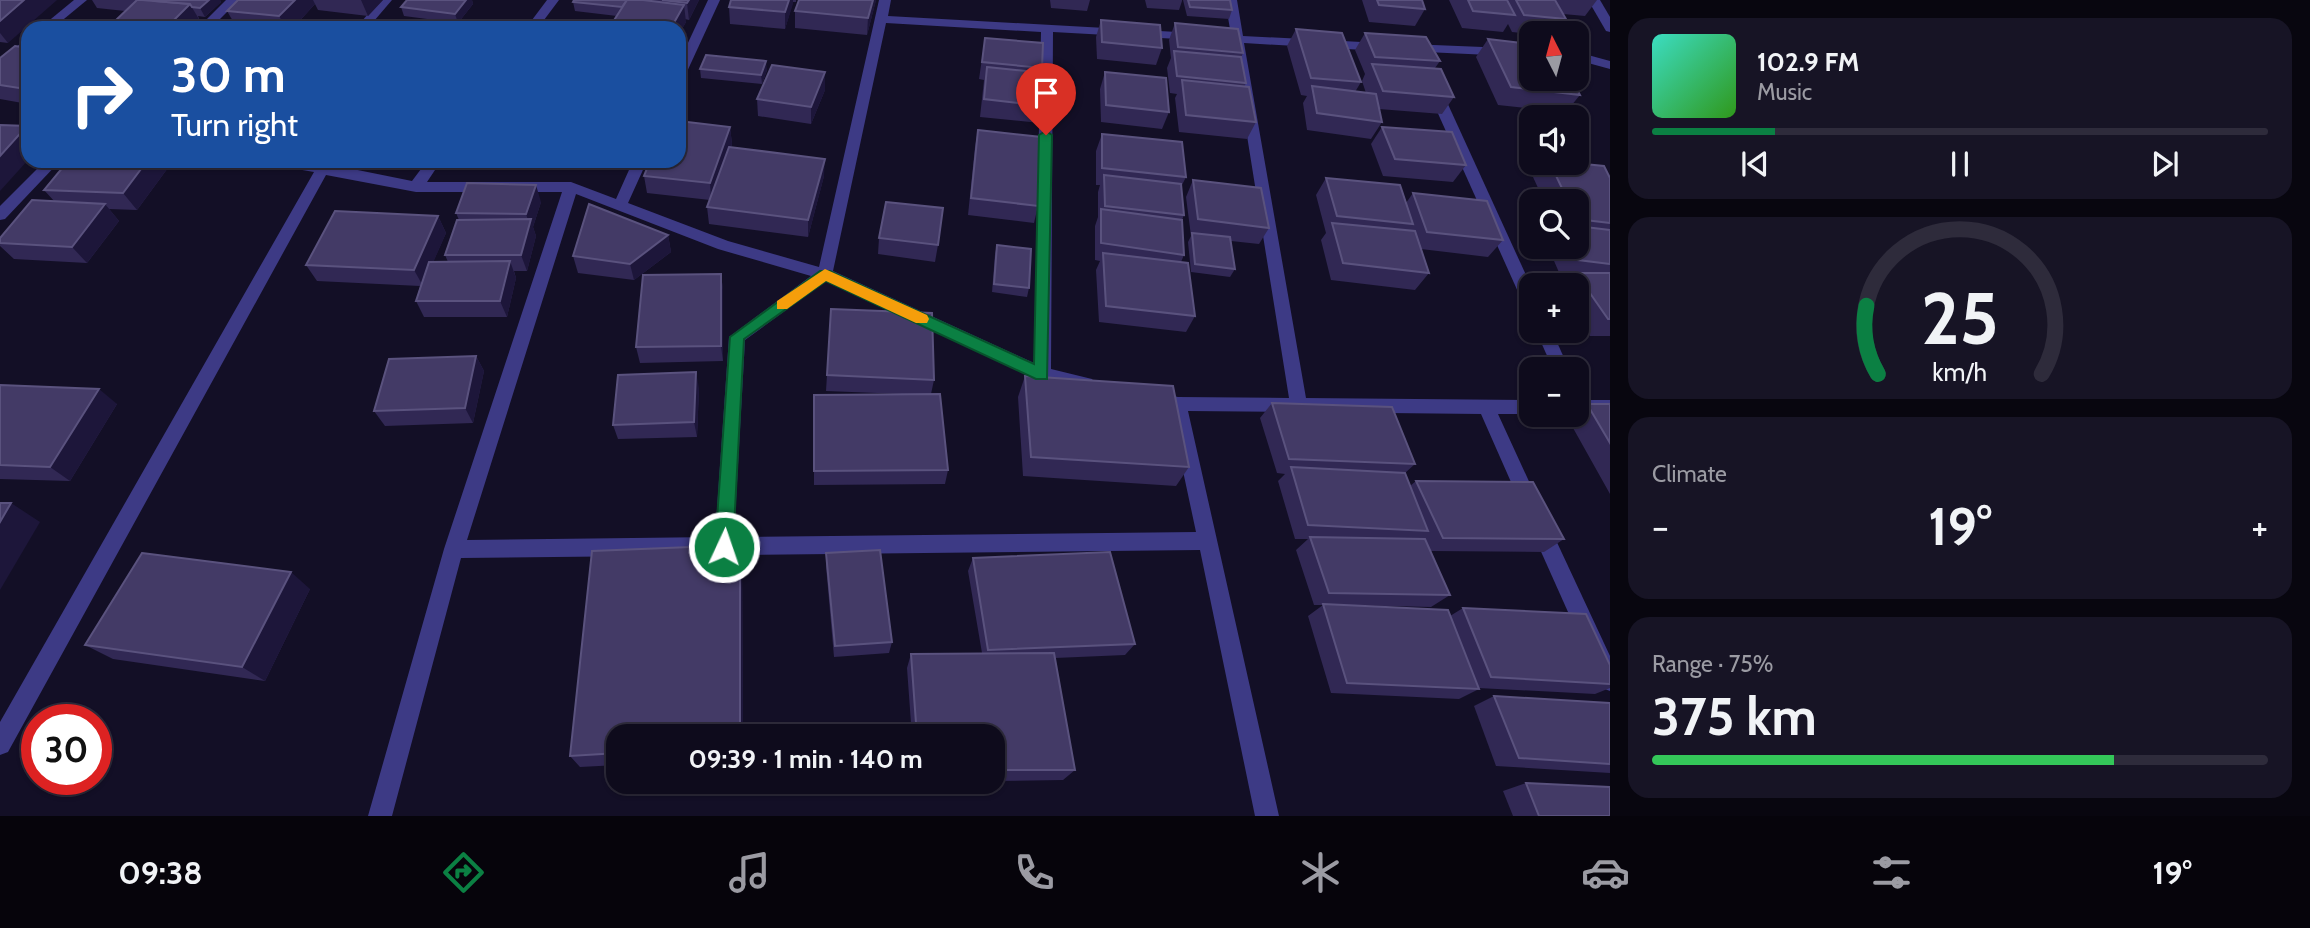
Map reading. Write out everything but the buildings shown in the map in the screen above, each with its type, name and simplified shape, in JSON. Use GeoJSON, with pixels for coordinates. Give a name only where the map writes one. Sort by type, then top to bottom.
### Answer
{"type":"FeatureCollection","features":[{"type":"Feature","properties":{"kind":"street"},"geometry":{"type":"LineString","coordinates":[[55,21],[81,0]]}},
{"type":"Feature","properties":{"kind":"street"},"geometry":{"type":"LineString","coordinates":[[211,21],[233,0]]}},
{"type":"Feature","properties":{"kind":"street"},"geometry":{"type":"LineString","coordinates":[[368,21],[386,0]]}},
{"type":"Feature","properties":{"kind":"street"},"geometry":{"type":"LineString","coordinates":[[537,21],[553,0]]}},
{"type":"Feature","properties":{"kind":"street"},"geometry":{"type":"LineString","coordinates":[[686,60],[713,0]]}},
{"type":"Feature","properties":{"kind":"street"},"geometry":{"type":"LineString","coordinates":[[724,547],[737,337],[825,274],[885,0]]}},
{"type":"Feature","properties":{"kind":"street"},"geometry":{"type":"LineString","coordinates":[[1231,0],[1299,405]]}},
{"type":"Feature","properties":{"kind":"street"},"geometry":{"type":"LineString","coordinates":[[1594,0],[1610,28]]}},
{"type":"Feature","properties":{"kind":"street"},"geometry":{"type":"LineString","coordinates":[[879,19],[1239,41],[1421,60],[1519,54]]}},
{"type":"Feature","properties":{"kind":"street"},"geometry":{"type":"LineString","coordinates":[[1042,374],[1047,29]]}},
{"type":"Feature","properties":{"kind":"street"},"geometry":{"type":"LineString","coordinates":[[0,65],[21,48]]}},
{"type":"Feature","properties":{"kind":"street"},"geometry":{"type":"LineString","coordinates":[[1421,60],[1519,276]]}},
{"type":"Feature","properties":{"kind":"street"},"geometry":{"type":"LineString","coordinates":[[1589,60],[1610,65]]}},
{"type":"Feature","properties":{"kind":"street"},"geometry":{"type":"LineString","coordinates":[[0,215],[46,168]]}},
{"type":"Feature","properties":{"kind":"street"},"geometry":{"type":"LineString","coordinates":[[0,744],[323,168],[416,187],[571,187],[723,245],[825,274],[1042,374],[1104,388]]}},
{"type":"Feature","properties":{"kind":"street"},"geometry":{"type":"LineString","coordinates":[[416,187],[429,168]]}},
{"type":"Feature","properties":{"kind":"street"},"geometry":{"type":"LineString","coordinates":[[620,207],[637,168]]}},
{"type":"Feature","properties":{"kind":"street"},"geometry":{"type":"LineString","coordinates":[[380,816],[454,550],[571,187]]}},
{"type":"Feature","properties":{"kind":"street"},"geometry":{"type":"LineString","coordinates":[[1141,396],[1178,404],[1519,407]]}},
{"type":"Feature","properties":{"kind":"street"},"geometry":{"type":"LineString","coordinates":[[1178,404],[1267,816]]}},
{"type":"Feature","properties":{"kind":"street"},"geometry":{"type":"LineString","coordinates":[[1486,406],[1610,680]]}},
{"type":"Feature","properties":{"kind":"street"},"geometry":{"type":"LineString","coordinates":[[1589,406],[1610,407]]}},
{"type":"Feature","properties":{"kind":"street"},"geometry":{"type":"LineString","coordinates":[[454,550],[1208,541]]}},
{"type":"Feature","properties":{"kind":"slow traffic"},"geometry":{"type":"LineString","coordinates":[[782,305],[825,274],[921,319]]}},
{"type":"Feature","properties":{"kind":"route"},"geometry":{"type":"LineString","coordinates":[[724,547],[737,337],[825,274],[1042,374],[1046,135]]}}]}
